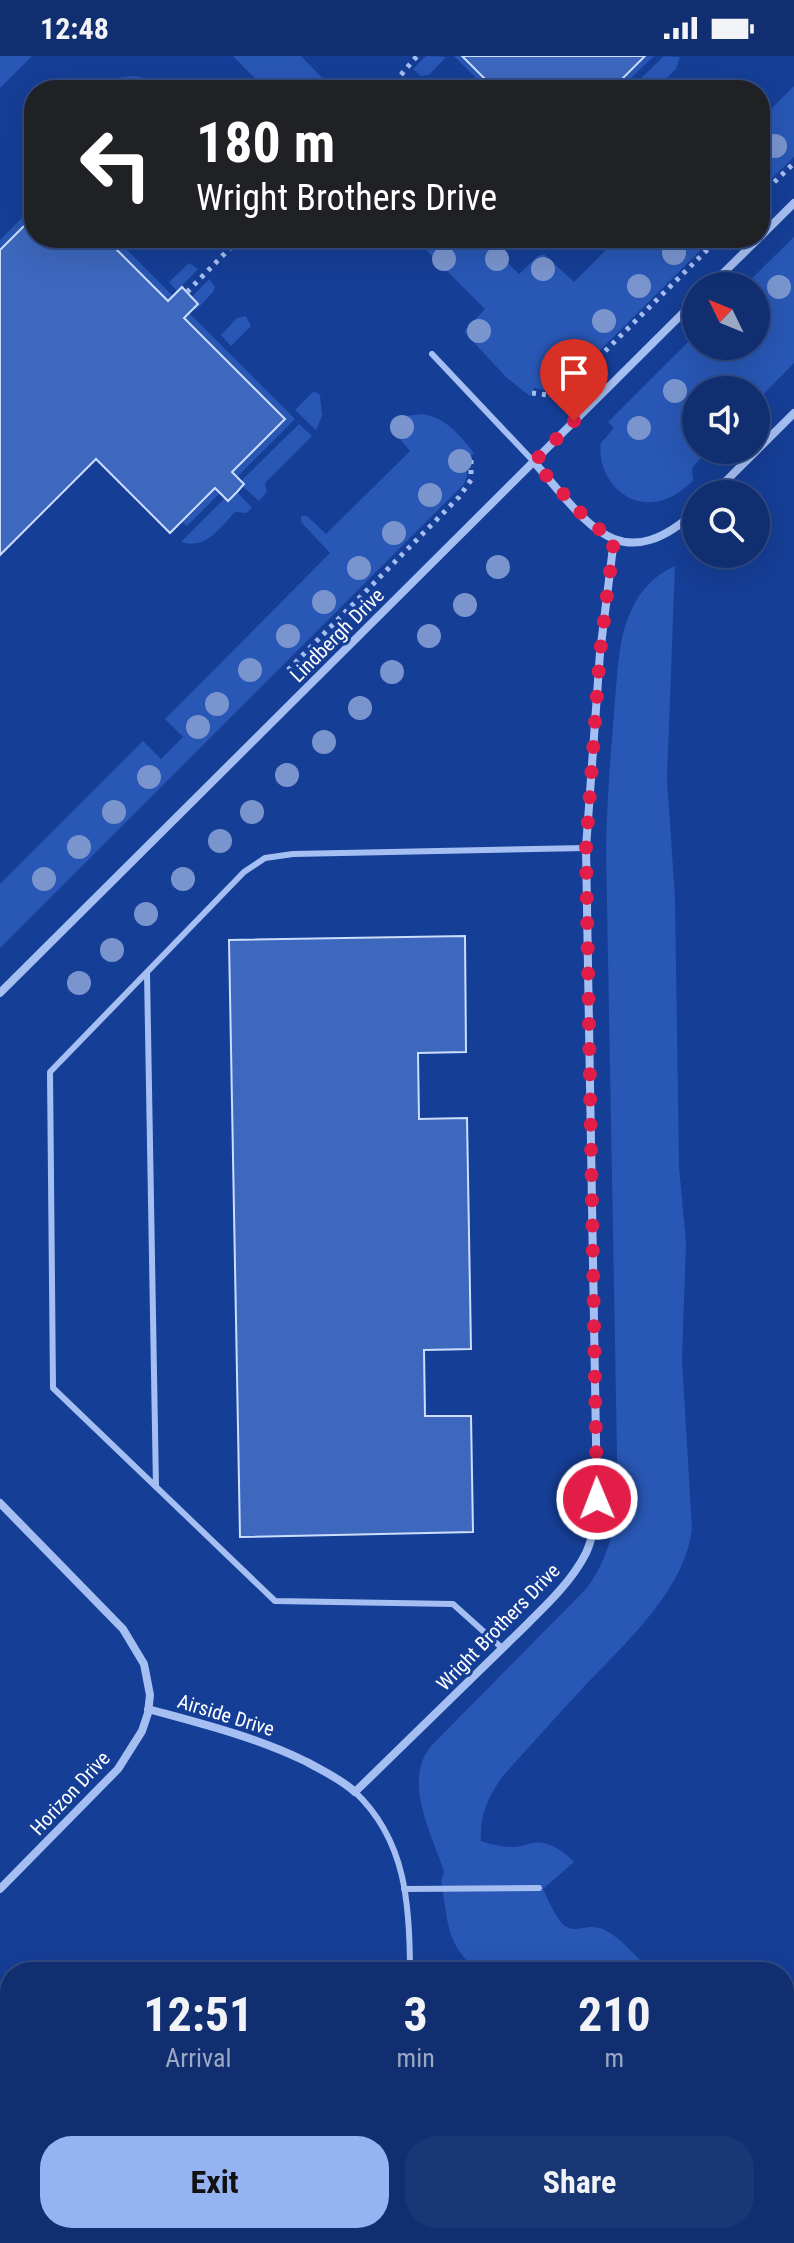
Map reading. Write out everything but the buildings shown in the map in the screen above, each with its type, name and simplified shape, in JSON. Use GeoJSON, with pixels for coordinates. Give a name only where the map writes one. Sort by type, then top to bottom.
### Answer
{"type":"FeatureCollection","features":[{"type":"Feature","properties":{"kind":"street"},"geometry":{"type":"LineString","coordinates":[[770,226],[794,203]]}},
{"type":"Feature","properties":{"kind":"street"},"geometry":{"type":"LineString","coordinates":[[724,272],[748,248]]}},
{"type":"Feature","properties":{"kind":"street","name":"Lindbergh Drive"},"geometry":{"type":"LineString","coordinates":[[0,993],[682,314]]}},
{"type":"Feature","properties":{"kind":"street"},"geometry":{"type":"LineString","coordinates":[[727,480],[794,413]]}},
{"type":"Feature","properties":{"kind":"street"},"geometry":{"type":"LineString","coordinates":[[534,462],[590,523],[614,539],[633,544],[649,542],[682,524]]}},
{"type":"Feature","properties":{"kind":"street","name":"Wright Brothers Drive"},"geometry":{"type":"LineString","coordinates":[[355,1792],[543,1607],[578,1566],[586,1552],[595,1522],[586,848],[600,653],[614,539]]}},
{"type":"Feature","properties":{"kind":"street","name":"Airside Drive"},"geometry":{"type":"LineString","coordinates":[[0,1503],[106,1609],[131,1639],[149,1680],[148,1709],[246,1735],[279,1748],[327,1772],[355,1792]]}},
{"type":"Feature","properties":{"kind":"street","name":"Horizon Drive"},"geometry":{"type":"LineString","coordinates":[[0,1889],[118,1769],[142,1731],[148,1709]]}},
{"type":"Feature","properties":{"kind":"lane"},"geometry":{"type":"LineString","coordinates":[[432,354],[534,462]]}},
{"type":"Feature","properties":{"kind":"lane"},"geometry":{"type":"LineString","coordinates":[[502,1648],[453,1604],[275,1601],[53,1388],[50,1072],[244,872],[265,858],[293,854],[586,848]]}},
{"type":"Feature","properties":{"kind":"lane"},"geometry":{"type":"LineString","coordinates":[[147,973],[156,1487]]}},
{"type":"Feature","properties":{"kind":"lane"},"geometry":{"type":"LineString","coordinates":[[355,1792],[383,1823],[395,1846],[404,1889],[409,1962]]}},
{"type":"Feature","properties":{"kind":"lane"},"geometry":{"type":"LineString","coordinates":[[404,1889],[539,1888]]}},
{"type":"Feature","properties":{"kind":"path"},"geometry":{"type":"LineString","coordinates":[[397,80],[417,56]]}},
{"type":"Feature","properties":{"kind":"path"},"geometry":{"type":"LineString","coordinates":[[770,186],[794,163]]}},
{"type":"Feature","properties":{"kind":"path"},"geometry":{"type":"LineString","coordinates":[[187,292],[230,248]]}},
{"type":"Feature","properties":{"kind":"path"},"geometry":{"type":"LineString","coordinates":[[532,393],[548,395],[566,390],[709,248]]}},
{"type":"Feature","properties":{"kind":"shaded area"},"geometry":{"type":"Polygon","coordinates":[[[0,56],[32,56],[0,88],[0,56]]]}},
{"type":"Feature","properties":{"kind":"shaded area"},"geometry":{"type":"Polygon","coordinates":[[[233,56],[301,56],[324,80],[256,80],[233,56]]]}},
{"type":"Feature","properties":{"kind":"shaded area"},"geometry":{"type":"Polygon","coordinates":[[[426,56],[446,57],[429,75],[421,76],[413,69],[426,56]]]}},
{"type":"Feature","properties":{"kind":"shaded area"},"geometry":{"type":"Polygon","coordinates":[[[454,56],[462,56],[486,80],[478,80],[454,56]]]}},
{"type":"Feature","properties":{"kind":"shaded area"},"geometry":{"type":"Polygon","coordinates":[[[645,56],[654,56],[629,80],[621,80],[645,56]]]}},
{"type":"Feature","properties":{"kind":"shaded area"},"geometry":{"type":"Polygon","coordinates":[[[664,56],[680,57],[676,69],[665,80],[639,80],[664,56]]]}},
{"type":"Feature","properties":{"kind":"shaded area"},"geometry":{"type":"Polygon","coordinates":[[[134,76],[152,80],[113,80],[134,76]]]}},
{"type":"Feature","properties":{"kind":"shaded area"},"geometry":{"type":"Polygon","coordinates":[[[794,86],[794,157],[770,180],[770,110],[794,86]]]}},
{"type":"Feature","properties":{"kind":"shaded area"},"geometry":{"type":"Polygon","coordinates":[[[24,216],[24,226],[0,250],[0,240],[24,216]]]}},
{"type":"Feature","properties":{"kind":"shaded area"},"geometry":{"type":"Polygon","coordinates":[[[794,237],[794,363],[770,388],[770,376],[682,376],[682,464],[696,464],[692,468],[693,480],[682,480],[682,489],[664,500],[641,502],[631,499],[613,485],[603,465],[601,443],[614,428],[608,422],[682,348],[682,360],[770,360],[770,272],[758,272],[794,237]]]}},
{"type":"Feature","properties":{"kind":"shaded area"},"geometry":{"type":"Polygon","coordinates":[[[115,248],[125,248],[173,296],[168,301],[115,248]]]}},
{"type":"Feature","properties":{"kind":"shaded area"},"geometry":{"type":"Polygon","coordinates":[[[424,248],[492,248],[519,274],[544,254],[574,282],[608,248],[703,248],[565,385],[550,391],[534,388],[530,396],[507,378],[465,333],[485,309],[424,248]]]}},
{"type":"Feature","properties":{"kind":"shaded area"},"geometry":{"type":"Polygon","coordinates":[[[189,263],[198,269],[177,291],[169,282],[189,263]]]}},
{"type":"Feature","properties":{"kind":"shaded area"},"geometry":{"type":"Polygon","coordinates":[[[209,279],[215,287],[213,292],[196,310],[194,308],[198,303],[192,297],[209,279]]]}},
{"type":"Feature","properties":{"kind":"shaded area"},"geometry":{"type":"Polygon","coordinates":[[[189,313],[295,419],[237,477],[232,472],[284,419],[184,318],[189,313]]]}},
{"type":"Feature","properties":{"kind":"shaded area"},"geometry":{"type":"Polygon","coordinates":[[[246,316],[251,326],[231,346],[221,335],[237,318],[246,316]]]}},
{"type":"Feature","properties":{"kind":"shaded area"},"geometry":{"type":"Polygon","coordinates":[[[314,391],[320,395],[322,416],[316,430],[295,410],[314,391]]]}},
{"type":"Feature","properties":{"kind":"shaded area"},"geometry":{"type":"Polygon","coordinates":[[[422,414],[450,426],[474,454],[466,456],[467,476],[464,484],[0,948],[0,884],[143,741],[161,759],[183,737],[165,719],[330,553],[301,522],[301,516],[307,516],[326,534],[410,451],[390,427],[406,416],[422,414]]]}},
{"type":"Feature","properties":{"kind":"shaded area"},"geometry":{"type":"Polygon","coordinates":[[[299,424],[312,436],[265,483],[267,492],[259,501],[242,486],[241,481],[299,424]]]}},
{"type":"Feature","properties":{"kind":"shaded area"},"geometry":{"type":"Polygon","coordinates":[[[215,488],[220,493],[187,526],[182,522],[215,488]]]}},
{"type":"Feature","properties":{"kind":"shaded area"},"geometry":{"type":"Polygon","coordinates":[[[237,492],[252,508],[246,513],[235,512],[205,540],[190,544],[181,542],[225,498],[228,501],[237,492]]]}},
{"type":"Feature","properties":{"kind":"shaded area"},"geometry":{"type":"Polygon","coordinates":[[[675,566],[667,779],[675,898],[679,1166],[686,1243],[682,1359],[692,1529],[687,1552],[665,1595],[633,1635],[503,1776],[486,1806],[481,1832],[481,1841],[489,1844],[514,1847],[544,1843],[566,1854],[574,1862],[543,1889],[558,1919],[573,1929],[596,1927],[605,1930],[642,1962],[469,1962],[455,1943],[447,1920],[441,1881],[444,1872],[419,1791],[423,1760],[431,1746],[587,1588],[605,1555],[614,1524],[617,1454],[606,848],[609,774],[621,642],[640,595],[661,574],[675,566]]]}},
{"type":"Feature","properties":{"kind":"route"},"geometry":{"type":"LineString","coordinates":[[574,421],[534,462],[590,523],[614,539],[600,653],[586,848],[597,1499]]}}]}
